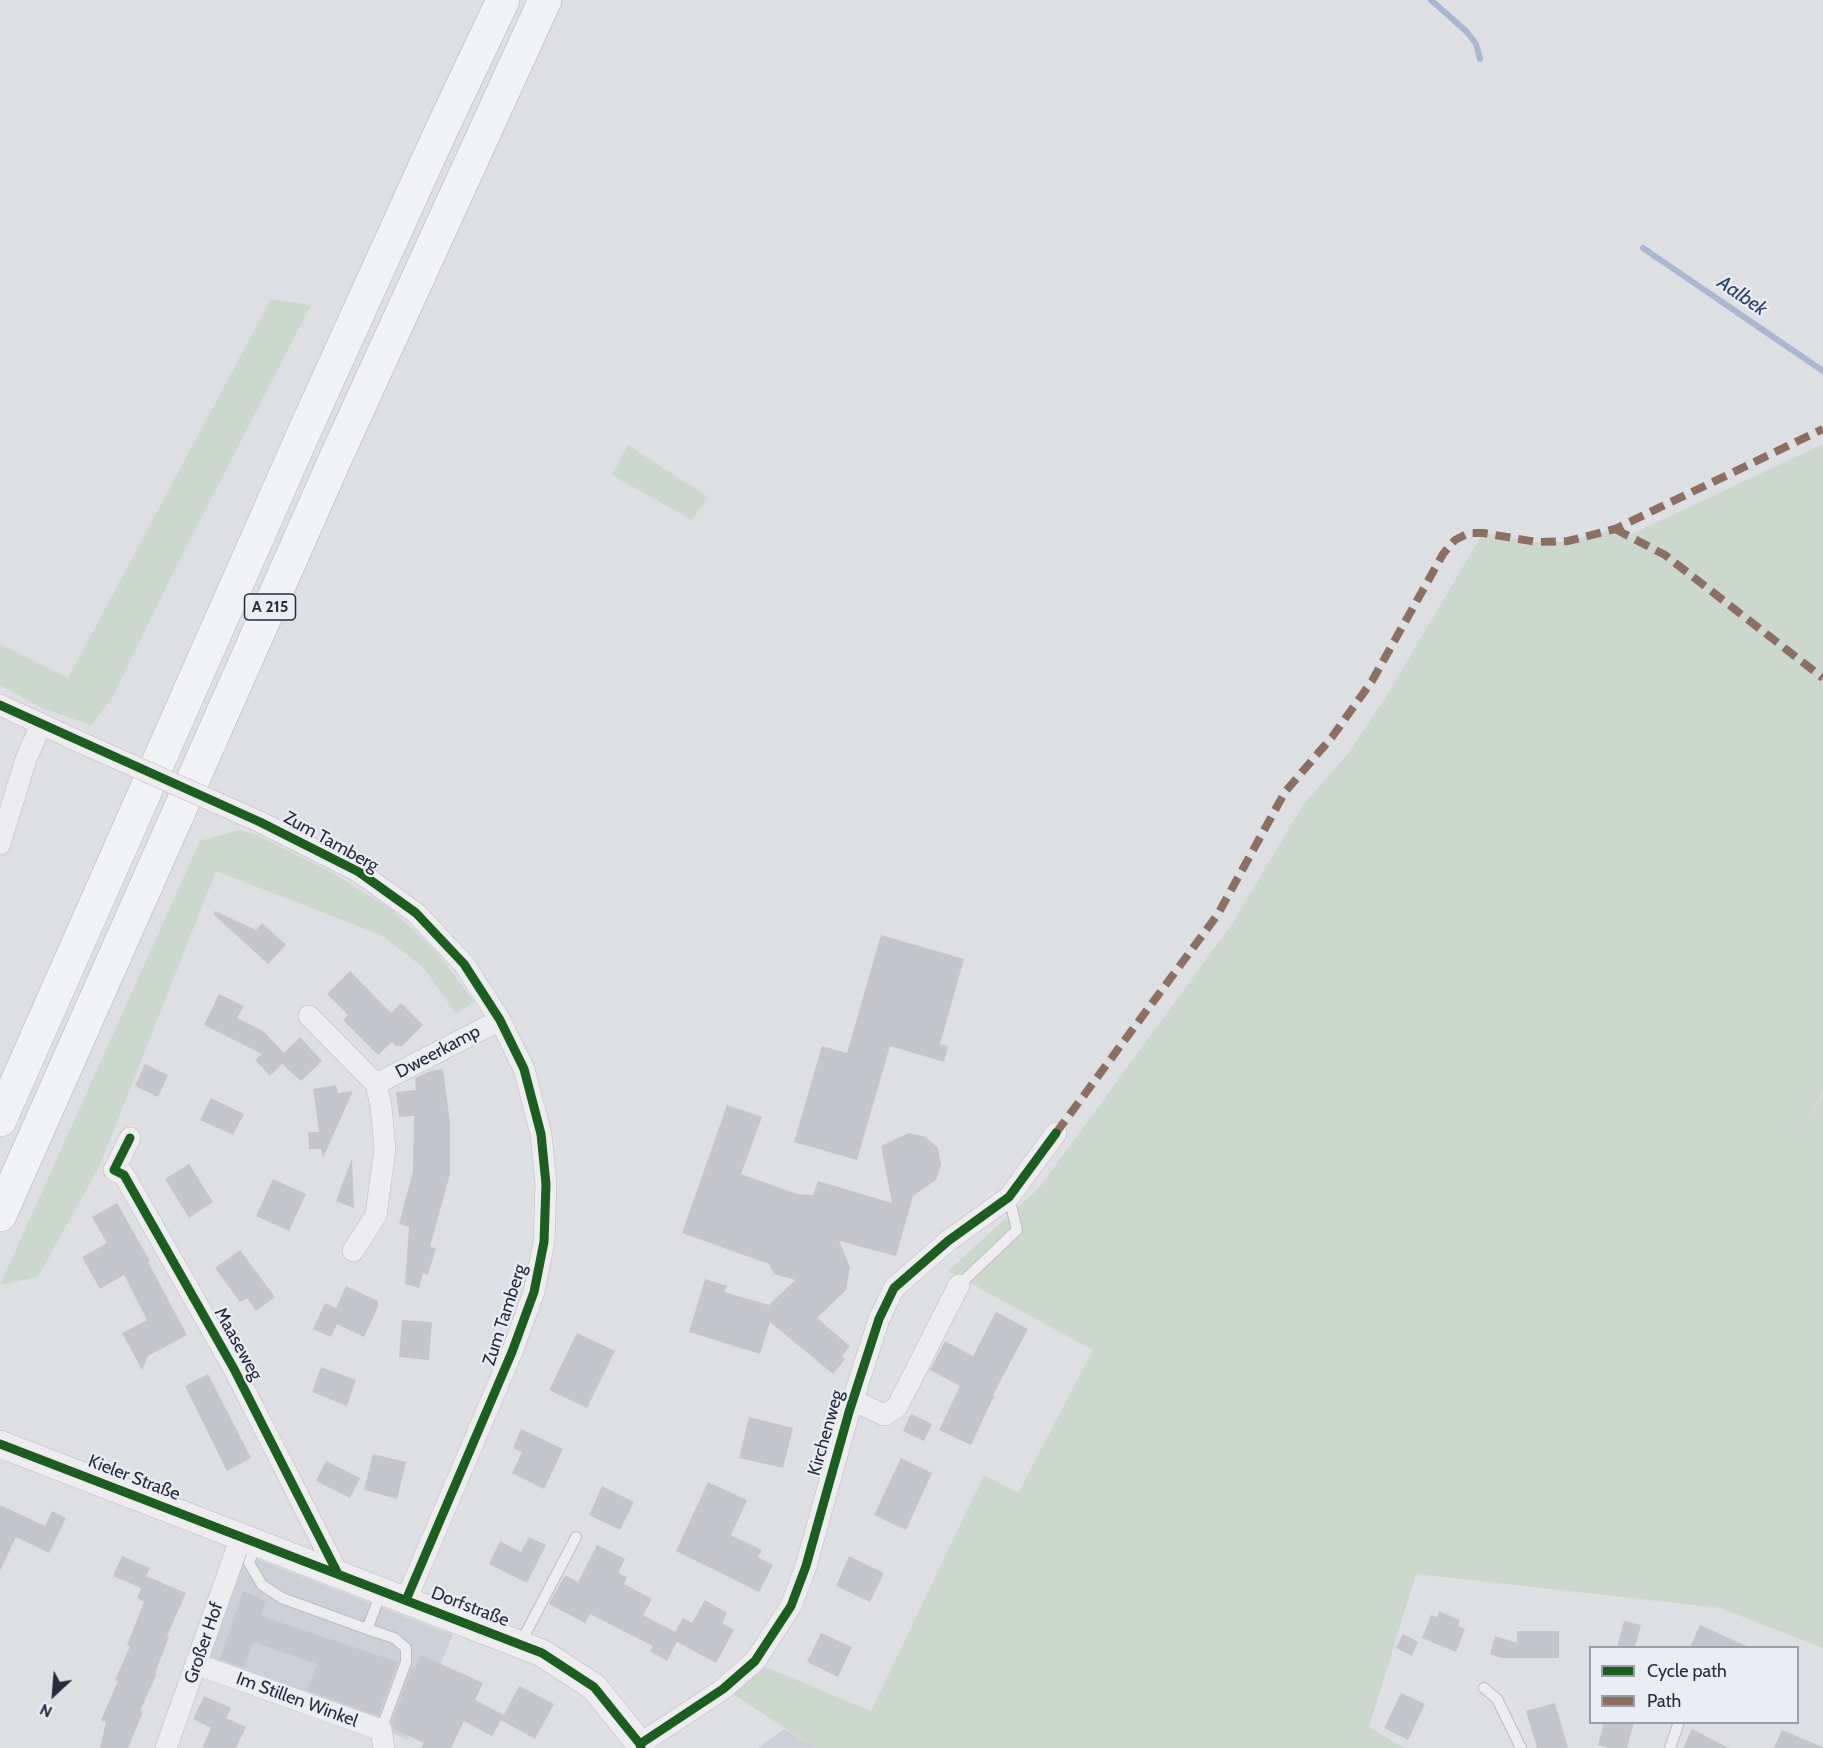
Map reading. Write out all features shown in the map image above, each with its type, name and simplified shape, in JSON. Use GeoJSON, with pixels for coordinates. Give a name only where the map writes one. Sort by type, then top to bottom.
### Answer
{"type":"FeatureCollection","features":[{"type":"Feature","properties":{"kind":"highway","name":"A 215"},"geometry":{"type":"LineString","coordinates":[[0,1120],[305,430],[503,0]]}},
{"type":"Feature","properties":{"kind":"highway","name":"A 215"},"geometry":{"type":"LineString","coordinates":[[0,1215],[337,455],[545,0]]}},
{"type":"Feature","properties":{"kind":"street","name":"Zum Tamberg"},"geometry":{"type":"LineString","coordinates":[[0,705],[260,822],[358,872],[416,913],[464,964],[500,1020],[524,1069],[541,1134],[546,1184],[544,1242],[534,1292],[513,1352],[394,1596]]}},
{"type":"Feature","properties":{"kind":"street"},"geometry":{"type":"LineString","coordinates":[[0,844],[26,759],[41,725]]}},
{"type":"Feature","properties":{"kind":"street","name":"Dweerkamp"},"geometry":{"type":"LineString","coordinates":[[309,1016],[376,1084],[386,1149],[376,1215],[352,1251]]}},
{"type":"Feature","properties":{"kind":"street","name":"Dweerkamp"},"geometry":{"type":"LineString","coordinates":[[376,1084],[500,1020]]}},
{"type":"Feature","properties":{"kind":"street","name":"Kirchenweg"},"geometry":{"type":"LineString","coordinates":[[640,1746],[723,1689],[755,1661],[791,1606],[806,1566],[852,1400],[879,1319],[894,1288],[948,1241],[1009,1197],[1056,1133]]}},
{"type":"Feature","properties":{"kind":"street","name":"Maaseweg"},"geometry":{"type":"LineString","coordinates":[[130,1138],[114,1170],[124,1175],[234,1369],[338,1574]]}},
{"type":"Feature","properties":{"kind":"street"},"geometry":{"type":"LineString","coordinates":[[852,1400],[884,1415],[897,1407],[959,1285]]}},
{"type":"Feature","properties":{"kind":"street","name":"Kieler Straße"},"geometry":{"type":"LineString","coordinates":[[0,1444],[248,1540]]}},
{"type":"Feature","properties":{"kind":"street","name":"Dorfstraße"},"geometry":{"type":"LineString","coordinates":[[248,1540],[542,1653],[594,1687],[640,1746]]}},
{"type":"Feature","properties":{"kind":"street","name":"Großer Hof"},"geometry":{"type":"LineString","coordinates":[[166,1748],[196,1664],[248,1540]]}},
{"type":"Feature","properties":{"kind":"street","name":"Im Stillen Winkel"},"geometry":{"type":"LineString","coordinates":[[196,1664],[383,1739]]}},
{"type":"Feature","properties":{"kind":"lane"},"geometry":{"type":"LineString","coordinates":[[959,1285],[1017,1230],[1009,1197]]}},
{"type":"Feature","properties":{"kind":"lane"},"geometry":{"type":"LineString","coordinates":[[520,1644],[576,1537]]}},
{"type":"Feature","properties":{"kind":"lane"},"geometry":{"type":"LineString","coordinates":[[248,1540],[249,1563],[262,1586],[282,1598],[394,1638],[406,1648],[406,1662],[383,1739]]}},
{"type":"Feature","properties":{"kind":"lane"},"geometry":{"type":"LineString","coordinates":[[367,1629],[394,1596]]}},
{"type":"Feature","properties":{"kind":"lane"},"geometry":{"type":"LineString","coordinates":[[1484,1688],[1497,1699],[1521,1748]]}},
{"type":"Feature","properties":{"kind":"lane"},"geometry":{"type":"LineString","coordinates":[[1670,1748],[1678,1724]]}},
{"type":"Feature","properties":{"kind":"shaded area"},"geometry":{"type":"Polygon","coordinates":[[[271,299],[311,305],[178,563],[111,700],[91,725],[44,709],[0,685],[0,644],[68,678],[271,299]]]}},
{"type":"Feature","properties":{"kind":"shaded area"},"geometry":{"type":"Polygon","coordinates":[[[1823,444],[1823,1092],[1799,1135],[1823,1094],[1823,1648],[1720,1608],[1416,1574],[1369,1727],[1404,1748],[816,1748],[731,1693],[763,1666],[871,1711],[984,1475],[1018,1493],[1093,1350],[948,1271],[1039,1188],[1232,924],[1303,805],[1350,751],[1390,690],[1483,533],[1537,542],[1568,541],[1615,529],[1644,544],[1630,535],[1823,444]]]}},
{"type":"Feature","properties":{"kind":"shaded area"},"geometry":{"type":"Polygon","coordinates":[[[628,445],[708,497],[692,520],[612,475],[628,445]]]}},
{"type":"Feature","properties":{"kind":"shaded area"},"geometry":{"type":"Polygon","coordinates":[[[239,830],[256,835],[333,873],[392,910],[437,952],[474,1002],[456,1014],[424,968],[381,935],[216,871],[99,1167],[38,1277],[0,1285],[200,841],[239,830]]]}},
{"type":"Feature","properties":{"kind":"shaded area"},"geometry":{"type":"Polygon","coordinates":[[[241,1553],[453,1635],[407,1740],[375,1723],[204,1660],[241,1553]]]}},
{"type":"Feature","properties":{"kind":"shaded area"},"geometry":{"type":"Polygon","coordinates":[[[784,1729],[816,1748],[758,1748],[784,1729]]]}},
{"type":"Feature","properties":{"kind":"building"},"geometry":{"type":"Polygon","coordinates":[[[215,911],[256,930],[262,923],[286,945],[268,964],[213,914],[215,911]]]}},
{"type":"Feature","properties":{"kind":"building"},"geometry":{"type":"Polygon","coordinates":[[[881,935],[964,959],[940,1044],[948,1046],[944,1062],[890,1046],[857,1160],[794,1142],[822,1046],[847,1053],[881,935]]]}},
{"type":"Feature","properties":{"kind":"building"},"geometry":{"type":"Polygon","coordinates":[[[350,971],[391,1013],[401,1003],[423,1025],[402,1046],[396,1046],[392,1042],[378,1055],[343,1020],[348,1015],[327,994],[350,971]]]}},
{"type":"Feature","properties":{"kind":"building"},"geometry":{"type":"Polygon","coordinates":[[[219,994],[244,1006],[237,1018],[263,1031],[284,1053],[300,1037],[322,1061],[301,1081],[282,1064],[270,1076],[255,1060],[262,1054],[204,1025],[219,994]]]}},
{"type":"Feature","properties":{"kind":"building"},"geometry":{"type":"Polygon","coordinates":[[[145,1064],[168,1075],[158,1097],[135,1086],[145,1064]]]}},
{"type":"Feature","properties":{"kind":"building"},"geometry":{"type":"Polygon","coordinates":[[[443,1069],[450,1123],[450,1174],[430,1247],[436,1248],[428,1275],[423,1273],[419,1288],[405,1284],[409,1227],[399,1224],[413,1171],[414,1116],[399,1117],[396,1092],[416,1090],[415,1078],[430,1071],[443,1069]]]}},
{"type":"Feature","properties":{"kind":"building"},"geometry":{"type":"Polygon","coordinates":[[[336,1085],[338,1093],[353,1091],[323,1158],[321,1149],[309,1149],[308,1132],[319,1132],[313,1089],[336,1085]]]}},
{"type":"Feature","properties":{"kind":"building"},"geometry":{"type":"Polygon","coordinates":[[[211,1098],[244,1114],[233,1135],[200,1120],[211,1098]]]}},
{"type":"Feature","properties":{"kind":"building"},"geometry":{"type":"Polygon","coordinates":[[[727,1105],[762,1117],[741,1174],[797,1194],[813,1195],[818,1181],[892,1203],[881,1146],[909,1133],[926,1137],[938,1148],[941,1165],[936,1180],[913,1196],[896,1256],[839,1241],[850,1267],[846,1290],[817,1318],[850,1346],[842,1356],[845,1359],[833,1374],[770,1322],[760,1354],[689,1332],[705,1279],[727,1286],[724,1292],[769,1305],[795,1280],[774,1274],[769,1264],[682,1233],[727,1105]]]}},
{"type":"Feature","properties":{"kind":"building"},"geometry":{"type":"Polygon","coordinates":[[[352,1158],[354,1208],[336,1201],[352,1158]]]}},
{"type":"Feature","properties":{"kind":"building"},"geometry":{"type":"Polygon","coordinates":[[[189,1164],[213,1202],[189,1218],[165,1179],[189,1164]]]}},
{"type":"Feature","properties":{"kind":"building"},"geometry":{"type":"Polygon","coordinates":[[[273,1179],[306,1194],[289,1231],[256,1216],[273,1179]]]}},
{"type":"Feature","properties":{"kind":"building"},"geometry":{"type":"Polygon","coordinates":[[[117,1203],[150,1261],[148,1262],[187,1335],[148,1356],[142,1370],[122,1333],[147,1320],[124,1275],[100,1289],[82,1257],[107,1243],[92,1217],[117,1203]]]}},
{"type":"Feature","properties":{"kind":"building"},"geometry":{"type":"Polygon","coordinates":[[[240,1250],[275,1297],[256,1311],[247,1298],[240,1302],[215,1268],[240,1250]]]}},
{"type":"Feature","properties":{"kind":"building"},"geometry":{"type":"Polygon","coordinates":[[[346,1286],[378,1301],[378,1307],[364,1337],[337,1324],[331,1337],[313,1329],[325,1303],[336,1308],[346,1286]]]}},
{"type":"Feature","properties":{"kind":"building"},"geometry":{"type":"Polygon","coordinates":[[[996,1312],[1028,1329],[993,1395],[971,1445],[939,1430],[960,1386],[930,1370],[945,1341],[973,1356],[996,1312]]]}},
{"type":"Feature","properties":{"kind":"building"},"geometry":{"type":"Polygon","coordinates":[[[402,1320],[432,1322],[429,1360],[399,1357],[402,1320]]]}},
{"type":"Feature","properties":{"kind":"building"},"geometry":{"type":"Polygon","coordinates":[[[577,1333],[615,1351],[587,1408],[549,1390],[577,1333]]]}},
{"type":"Feature","properties":{"kind":"building"},"geometry":{"type":"Polygon","coordinates":[[[321,1367],[356,1380],[347,1406],[312,1392],[321,1367]]]}},
{"type":"Feature","properties":{"kind":"building"},"geometry":{"type":"Polygon","coordinates":[[[208,1374],[251,1458],[227,1471],[185,1386],[208,1374]]]}},
{"type":"Feature","properties":{"kind":"building"},"geometry":{"type":"Polygon","coordinates":[[[911,1414],[932,1424],[924,1441],[903,1431],[911,1414]]]}},
{"type":"Feature","properties":{"kind":"building"},"geometry":{"type":"Polygon","coordinates":[[[749,1417],[793,1428],[783,1468],[739,1458],[749,1417]]]}},
{"type":"Feature","properties":{"kind":"building"},"geometry":{"type":"Polygon","coordinates":[[[521,1429],[563,1449],[544,1489],[512,1473],[522,1452],[513,1448],[521,1429]]]}},
{"type":"Feature","properties":{"kind":"building"},"geometry":{"type":"Polygon","coordinates":[[[373,1454],[406,1462],[397,1499],[364,1490],[373,1454]]]}},
{"type":"Feature","properties":{"kind":"building"},"geometry":{"type":"Polygon","coordinates":[[[901,1458],[932,1473],[906,1530],[874,1515],[901,1458]]]}},
{"type":"Feature","properties":{"kind":"building"},"geometry":{"type":"Polygon","coordinates":[[[326,1461],[360,1478],[350,1498],[316,1481],[326,1461]]]}},
{"type":"Feature","properties":{"kind":"building"},"geometry":{"type":"Polygon","coordinates":[[[708,1482],[747,1500],[731,1535],[762,1550],[758,1557],[773,1565],[759,1592],[676,1551],[708,1482]]]}},
{"type":"Feature","properties":{"kind":"building"},"geometry":{"type":"Polygon","coordinates":[[[602,1486],[634,1502],[620,1530],[589,1515],[602,1486]]]}},
{"type":"Feature","properties":{"kind":"building"},"geometry":{"type":"Polygon","coordinates":[[[0,1505],[45,1526],[52,1511],[66,1518],[49,1553],[16,1537],[0,1571],[0,1505]]]}},
{"type":"Feature","properties":{"kind":"building"},"geometry":{"type":"Polygon","coordinates":[[[529,1537],[546,1545],[527,1583],[489,1564],[500,1541],[521,1552],[529,1537]]]}},
{"type":"Feature","properties":{"kind":"building"},"geometry":{"type":"Polygon","coordinates":[[[597,1545],[625,1559],[618,1573],[627,1577],[624,1584],[652,1599],[643,1615],[675,1632],[683,1618],[692,1623],[705,1600],[727,1613],[722,1623],[734,1630],[716,1663],[677,1642],[667,1661],[650,1651],[653,1646],[590,1614],[585,1623],[549,1604],[565,1575],[578,1582],[597,1545]]]}},
{"type":"Feature","properties":{"kind":"building"},"geometry":{"type":"Polygon","coordinates":[[[122,1556],[150,1568],[146,1576],[186,1593],[167,1636],[169,1637],[155,1673],[157,1673],[140,1711],[143,1712],[128,1748],[100,1748],[106,1722],[101,1720],[118,1681],[115,1680],[130,1646],[127,1645],[144,1602],[137,1598],[143,1584],[141,1588],[113,1576],[122,1556]]]}},
{"type":"Feature","properties":{"kind":"building"},"geometry":{"type":"Polygon","coordinates":[[[849,1556],[884,1573],[870,1602],[836,1586],[849,1556]]]}},
{"type":"Feature","properties":{"kind":"building"},"geometry":{"type":"Polygon","coordinates":[[[243,1591],[266,1601],[261,1616],[398,1662],[378,1716],[307,1690],[317,1664],[253,1642],[244,1668],[220,1659],[243,1591]]]}},
{"type":"Feature","properties":{"kind":"building"},"geometry":{"type":"Polygon","coordinates":[[[1439,1611],[1460,1620],[1458,1626],[1465,1629],[1456,1652],[1422,1638],[1431,1615],[1437,1617],[1439,1611]]]}},
{"type":"Feature","properties":{"kind":"building"},"geometry":{"type":"Polygon","coordinates":[[[1624,1621],[1641,1625],[1635,1646],[1617,1646],[1624,1621]]]}},
{"type":"Feature","properties":{"kind":"building"},"geometry":{"type":"Polygon","coordinates":[[[1700,1625],[1747,1646],[1690,1646],[1700,1625]]]}},
{"type":"Feature","properties":{"kind":"building"},"geometry":{"type":"Polygon","coordinates":[[[1517,1631],[1559,1631],[1559,1658],[1501,1658],[1490,1654],[1495,1636],[1517,1643],[1517,1631]]]}},
{"type":"Feature","properties":{"kind":"building"},"geometry":{"type":"Polygon","coordinates":[[[821,1633],[852,1647],[838,1677],[807,1662],[821,1633]]]}},
{"type":"Feature","properties":{"kind":"building"},"geometry":{"type":"Polygon","coordinates":[[[1403,1634],[1418,1642],[1412,1656],[1396,1648],[1403,1634]]]}},
{"type":"Feature","properties":{"kind":"building"},"geometry":{"type":"Polygon","coordinates":[[[421,1655],[483,1683],[475,1700],[504,1715],[492,1736],[464,1721],[451,1748],[421,1748],[424,1743],[394,1729],[392,1723],[412,1667],[415,1668],[421,1655]]]}},
{"type":"Feature","properties":{"kind":"building"},"geometry":{"type":"Polygon","coordinates":[[[519,1686],[554,1704],[535,1739],[501,1720],[519,1686]]]}},
{"type":"Feature","properties":{"kind":"building"},"geometry":{"type":"Polygon","coordinates":[[[1401,1693],[1425,1704],[1408,1740],[1384,1728],[1401,1693]]]}},
{"type":"Feature","properties":{"kind":"building"},"geometry":{"type":"Polygon","coordinates":[[[204,1696],[231,1708],[226,1718],[246,1727],[236,1748],[202,1748],[211,1728],[193,1719],[204,1696]]]}},
{"type":"Feature","properties":{"kind":"building"},"geometry":{"type":"Polygon","coordinates":[[[1555,1703],[1568,1748],[1537,1748],[1526,1711],[1555,1703]]]}},
{"type":"Feature","properties":{"kind":"building"},"geometry":{"type":"Polygon","coordinates":[[[1603,1724],[1633,1724],[1627,1748],[1609,1748],[1598,1745],[1603,1724]]]}},
{"type":"Feature","properties":{"kind":"building"},"geometry":{"type":"Polygon","coordinates":[[[1692,1729],[1729,1748],[1683,1748],[1692,1729]]]}},
{"type":"Feature","properties":{"kind":"building"},"geometry":{"type":"Polygon","coordinates":[[[1782,1730],[1823,1747],[1823,1748],[1774,1748],[1782,1730]]]}},
{"type":"Feature","properties":{"kind":"waterway","name":"Aalbek"},"geometry":{"type":"LineString","coordinates":[[1431,0],[1467,32],[1476,44],[1480,59]]}},
{"type":"Feature","properties":{"kind":"waterway","name":"Aalbek"},"geometry":{"type":"LineString","coordinates":[[1643,248],[1823,371]]}},
{"type":"Feature","properties":{"kind":"marked path"},"geometry":{"type":"LineString","coordinates":[[1056,1133],[1218,914],[1285,792],[1332,737],[1372,681],[1443,554],[1455,540],[1469,533],[1483,533],[1537,542],[1568,541],[1615,529],[1823,429]]}},
{"type":"Feature","properties":{"kind":"marked path"},"geometry":{"type":"LineString","coordinates":[[1615,529],[1665,555],[1823,678]]}},
{"type":"Feature","properties":{"kind":"cycle path"},"geometry":{"type":"LineString","coordinates":[[0,705],[260,822],[359,872],[416,913],[464,964],[500,1020],[524,1069],[541,1134],[546,1184],[544,1242],[534,1292],[512,1352],[406,1600]]}},
{"type":"Feature","properties":{"kind":"cycle path"},"geometry":{"type":"LineString","coordinates":[[640,1744],[723,1689],[755,1661],[791,1606],[806,1566],[849,1412],[879,1319],[894,1288],[948,1241],[1009,1197],[1056,1133]]}},
{"type":"Feature","properties":{"kind":"cycle path"},"geometry":{"type":"LineString","coordinates":[[130,1138],[114,1170],[124,1175],[234,1369],[338,1574]]}},
{"type":"Feature","properties":{"kind":"cycle path"},"geometry":{"type":"LineString","coordinates":[[0,1444],[542,1653],[594,1687],[641,1748]]}}]}
